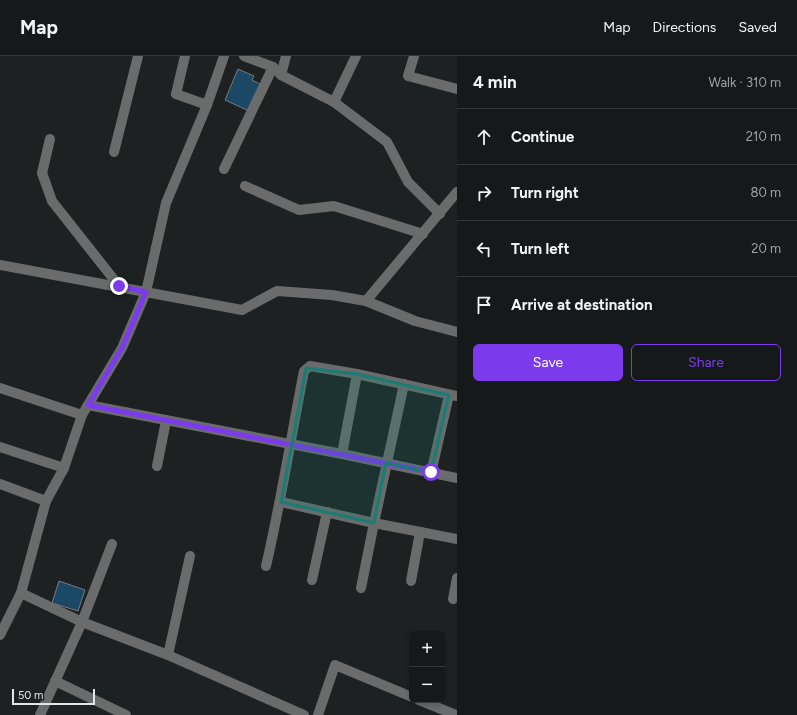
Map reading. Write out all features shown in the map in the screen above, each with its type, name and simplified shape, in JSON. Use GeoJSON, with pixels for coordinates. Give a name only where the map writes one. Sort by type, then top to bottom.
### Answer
{"type":"FeatureCollection","features":[{"type":"Feature","properties":{"kind":"street"},"geometry":{"type":"LineString","coordinates":[[114,152],[138,56]]}},
{"type":"Feature","properties":{"kind":"street"},"geometry":{"type":"LineString","coordinates":[[185,56],[176,94],[207,105]]}},
{"type":"Feature","properties":{"kind":"street"},"geometry":{"type":"LineString","coordinates":[[0,635],[21,593],[46,501],[64,468],[82,415],[122,348],[146,292],[166,202],[207,105],[224,56]]}},
{"type":"Feature","properties":{"kind":"street"},"geometry":{"type":"LineString","coordinates":[[244,56],[273,67],[281,75],[334,102],[387,142],[408,182],[440,214]]}},
{"type":"Feature","properties":{"kind":"street"},"geometry":{"type":"LineString","coordinates":[[281,75],[286,56]]}},
{"type":"Feature","properties":{"kind":"street"},"geometry":{"type":"LineString","coordinates":[[334,102],[356,56]]}},
{"type":"Feature","properties":{"kind":"street"},"geometry":{"type":"LineString","coordinates":[[414,56],[408,76],[457,89]]}},
{"type":"Feature","properties":{"kind":"street"},"geometry":{"type":"LineString","coordinates":[[224,168],[273,67]]}},
{"type":"Feature","properties":{"kind":"street"},"geometry":{"type":"LineString","coordinates":[[50,139],[42,173],[52,202],[119,286]]}},
{"type":"Feature","properties":{"kind":"street"},"geometry":{"type":"LineString","coordinates":[[245,186],[299,210],[334,206],[423,234]]}},
{"type":"Feature","properties":{"kind":"street"},"geometry":{"type":"LineString","coordinates":[[366,301],[457,192]]}},
{"type":"Feature","properties":{"kind":"street"},"geometry":{"type":"LineString","coordinates":[[0,265],[242,310],[277,291],[332,294],[366,301],[415,321],[457,332]]}},
{"type":"Feature","properties":{"kind":"street"},"geometry":{"type":"LineString","coordinates":[[266,566],[281,502],[290,444],[306,368],[310,366],[357,374],[453,396],[431,472]]}},
{"type":"Feature","properties":{"kind":"street"},"geometry":{"type":"LineString","coordinates":[[342,454],[357,374]]}},
{"type":"Feature","properties":{"kind":"street"},"geometry":{"type":"LineString","coordinates":[[361,588],[386,463],[404,384]]}},
{"type":"Feature","properties":{"kind":"street"},"geometry":{"type":"LineString","coordinates":[[0,388],[82,415]]}},
{"type":"Feature","properties":{"kind":"street"},"geometry":{"type":"LineString","coordinates":[[88,405],[342,454],[457,478]]}},
{"type":"Feature","properties":{"kind":"street"},"geometry":{"type":"LineString","coordinates":[[156,466],[166,421]]}},
{"type":"Feature","properties":{"kind":"street"},"geometry":{"type":"LineString","coordinates":[[0,448],[64,468]]}},
{"type":"Feature","properties":{"kind":"street"},"geometry":{"type":"LineString","coordinates":[[0,484],[46,501]]}},
{"type":"Feature","properties":{"kind":"street"},"geometry":{"type":"LineString","coordinates":[[281,502],[374,523],[457,539]]}},
{"type":"Feature","properties":{"kind":"street"},"geometry":{"type":"LineString","coordinates":[[312,580],[327,512]]}},
{"type":"Feature","properties":{"kind":"street"},"geometry":{"type":"LineString","coordinates":[[411,581],[420,532]]}},
{"type":"Feature","properties":{"kind":"street"},"geometry":{"type":"LineString","coordinates":[[40,715],[82,622],[112,544]]}},
{"type":"Feature","properties":{"kind":"street"},"geometry":{"type":"LineString","coordinates":[[168,655],[190,556]]}},
{"type":"Feature","properties":{"kind":"street"},"geometry":{"type":"LineString","coordinates":[[453,598],[457,578]]}},
{"type":"Feature","properties":{"kind":"street"},"geometry":{"type":"LineString","coordinates":[[21,593],[82,622],[168,655],[304,715]]}},
{"type":"Feature","properties":{"kind":"street"},"geometry":{"type":"LineString","coordinates":[[318,715],[335,665],[409,696]]}},
{"type":"Feature","properties":{"kind":"street"},"geometry":{"type":"LineString","coordinates":[[55,681],[126,715]]}},
{"type":"Feature","properties":{"kind":"street"},"geometry":{"type":"LineString","coordinates":[[426,703],[456,715]]}},
{"type":"Feature","properties":{"kind":"highlighted area"},"geometry":{"type":"Polygon","coordinates":[[[306,368],[357,374],[449,395],[431,473],[386,463],[374,523],[281,502],[306,368]]]}},
{"type":"Feature","properties":{"kind":"building"},"geometry":{"type":"Polygon","coordinates":[[[238,69],[254,76],[252,80],[260,84],[249,111],[225,100],[238,69]]]}},
{"type":"Feature","properties":{"kind":"building"},"geometry":{"type":"Polygon","coordinates":[[[59,581],[85,590],[78,611],[52,603],[59,581]]]}},
{"type":"Feature","properties":{"kind":"route"},"geometry":{"type":"LineString","coordinates":[[119,286],[146,292],[122,348],[88,405],[431,472]]}}]}
